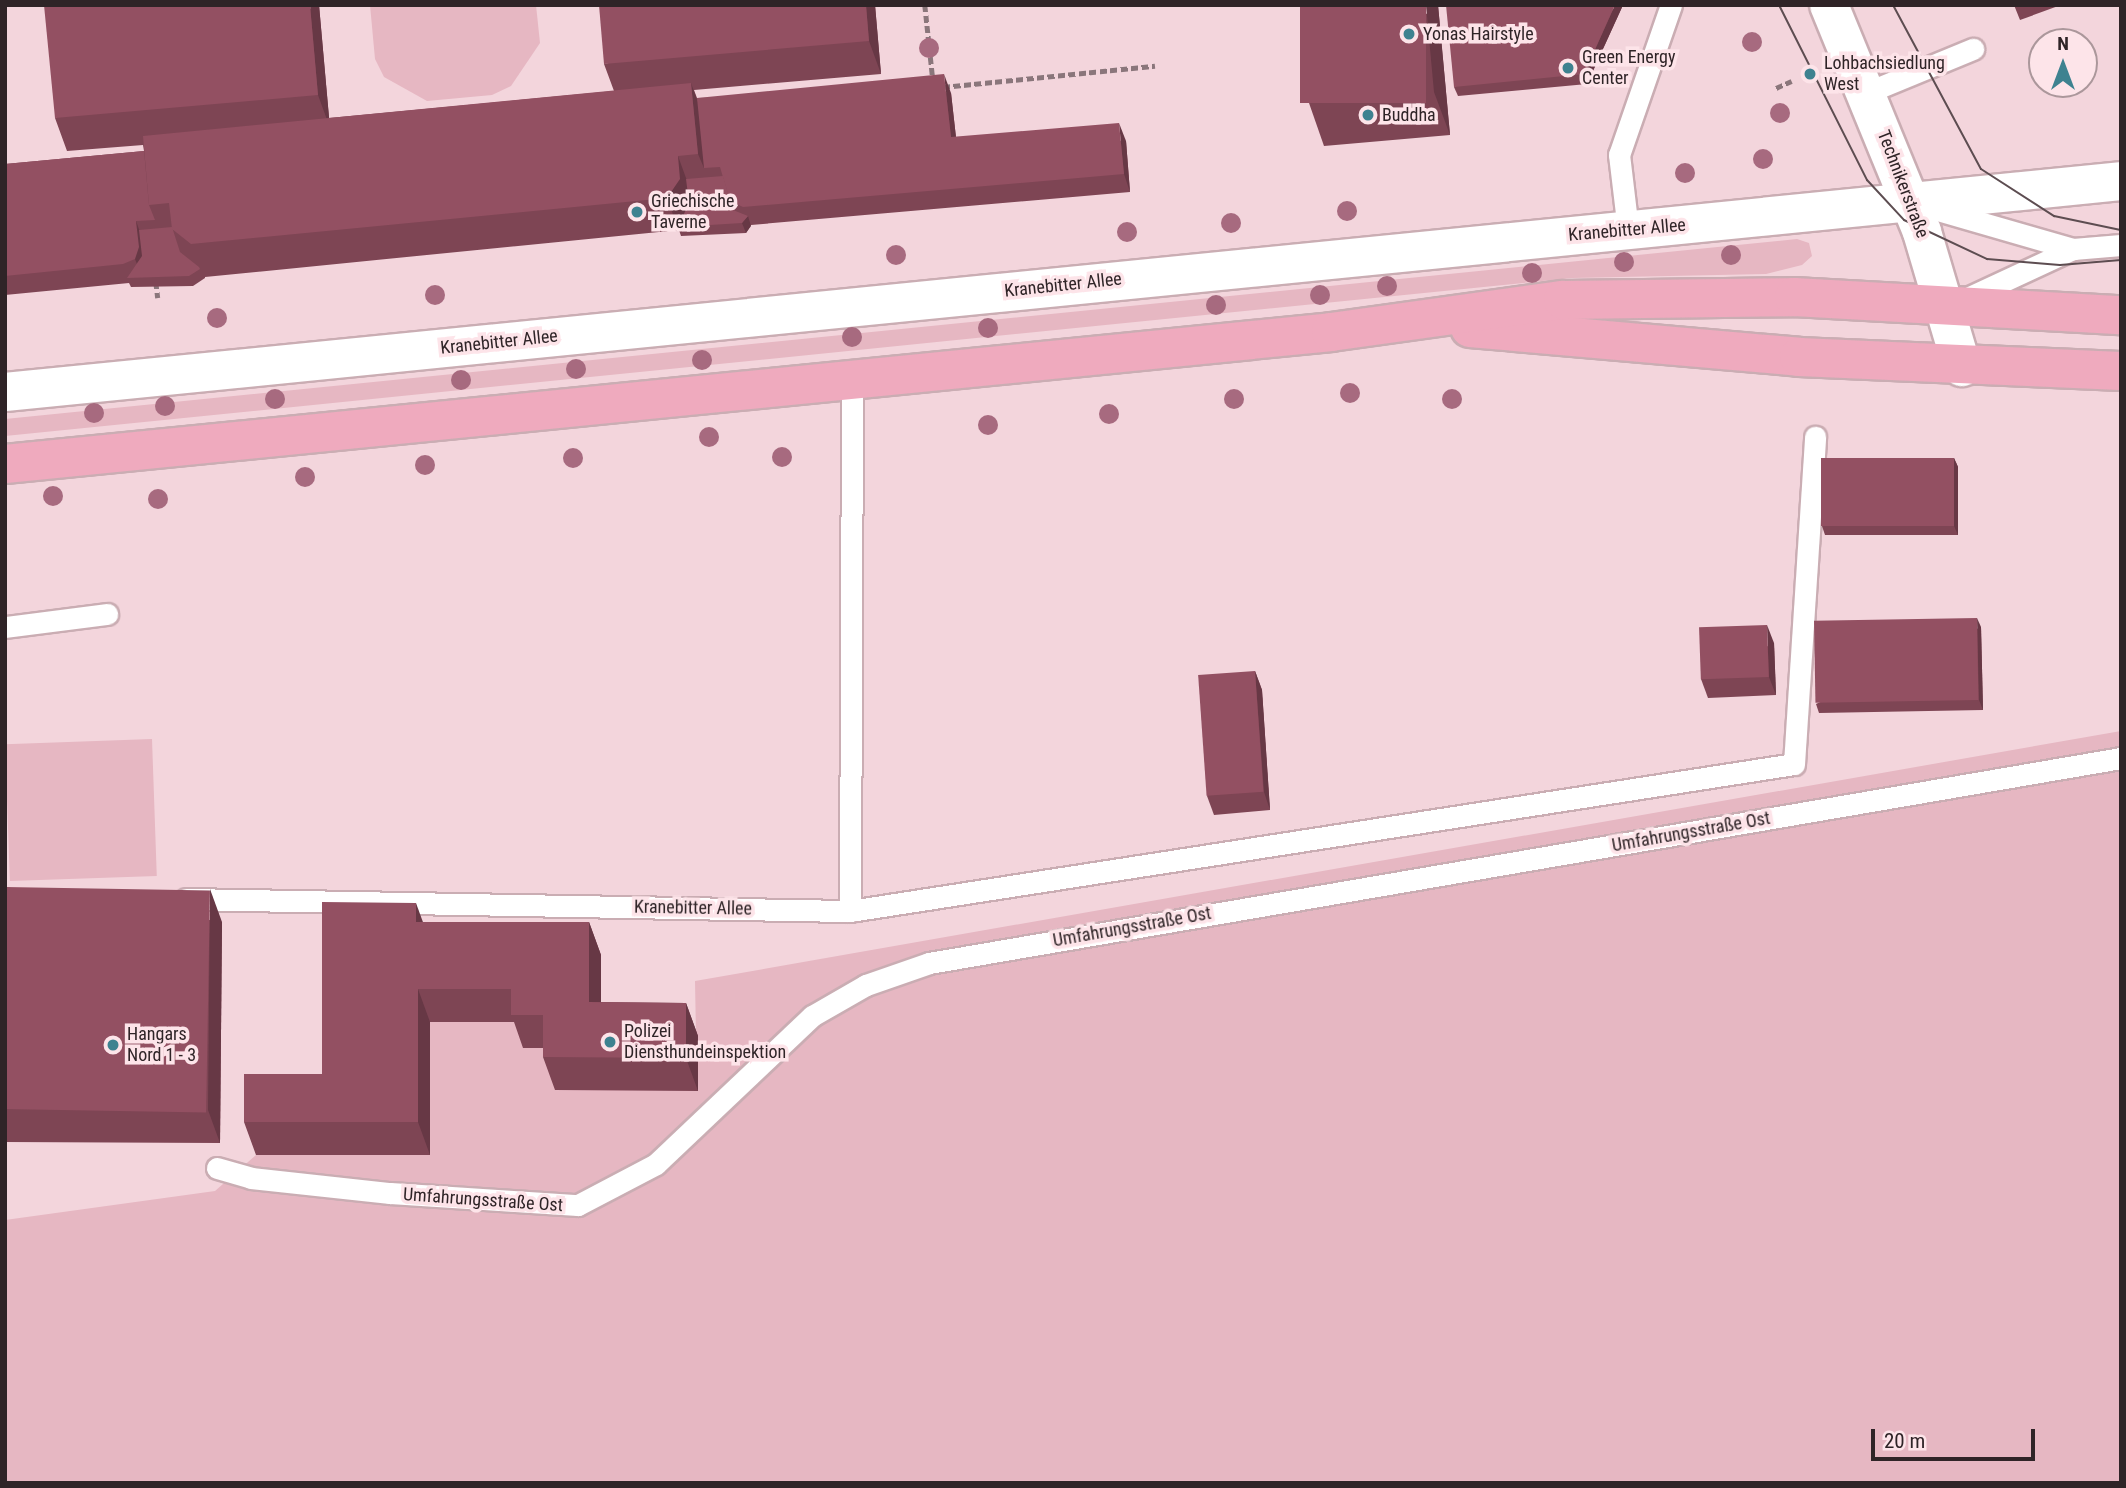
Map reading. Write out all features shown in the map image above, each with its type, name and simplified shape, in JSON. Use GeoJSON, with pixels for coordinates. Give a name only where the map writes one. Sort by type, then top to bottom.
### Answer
{"type":"FeatureCollection","features":[{"type":"Feature","properties":{"kind":"main road"},"geometry":{"type":"LineString","coordinates":[[5,464],[1414,322],[1563,300],[1672,295],[2121,315]]}},
{"type":"Feature","properties":{"kind":"main road"},"geometry":{"type":"LineString","coordinates":[[1414,322],[1660,348],[1962,367],[2121,371]]}},
{"type":"Feature","properties":{"kind":"street","name":"Technikerstraße"},"geometry":{"type":"LineString","coordinates":[[1829,5],[1909,201],[1962,367]]}},
{"type":"Feature","properties":{"kind":"street","name":"Kranebitter Allee"},"geometry":{"type":"LineString","coordinates":[[5,392],[2121,181]]}},
{"type":"Feature","properties":{"kind":"lane"},"geometry":{"type":"LineString","coordinates":[[1628,230],[1619,155],[1671,5]]}},
{"type":"Feature","properties":{"kind":"lane"},"geometry":{"type":"LineString","coordinates":[[1866,93],[1973,49]]}},
{"type":"Feature","properties":{"kind":"lane"},"geometry":{"type":"LineString","coordinates":[[1909,201],[2073,249]]}},
{"type":"Feature","properties":{"kind":"lane"},"geometry":{"type":"LineString","coordinates":[[1945,307],[2073,249],[2121,245]]}},
{"type":"Feature","properties":{"kind":"lane"},"geometry":{"type":"LineString","coordinates":[[850,911],[852,380]]}},
{"type":"Feature","properties":{"kind":"lane","name":"Kranebitter Allee"},"geometry":{"type":"LineString","coordinates":[[158,899],[850,911],[1794,764],[1815,437]]}},
{"type":"Feature","properties":{"kind":"lane"},"geometry":{"type":"LineString","coordinates":[[5,627],[107,614]]}},
{"type":"Feature","properties":{"kind":"lane","name":"Umfahrungsstraße Ost"},"geometry":{"type":"LineString","coordinates":[[217,1168],[251,1178],[390,1193],[578,1205],[656,1164],[812,1016],[866,985],[929,963],[2121,758]]}},
{"type":"Feature","properties":{"kind":"path"},"geometry":{"type":"LineString","coordinates":[[925,5],[934,88],[1154,66]]}},
{"type":"Feature","properties":{"kind":"path"},"geometry":{"type":"LineString","coordinates":[[1776,88],[1792,81]]}},
{"type":"Feature","properties":{"kind":"path"},"geometry":{"type":"LineString","coordinates":[[155,276],[158,298]]}},
{"type":"Feature","properties":{"kind":"shaded area"},"geometry":{"type":"Polygon","coordinates":[[[370,5],[536,5],[540,43],[511,86],[492,95],[427,101],[384,77],[375,59],[370,5]]]}},
{"type":"Feature","properties":{"kind":"shaded area"},"geometry":{"type":"Polygon","coordinates":[[[1797,239],[1809,243],[1812,256],[1802,265],[1766,274],[1572,278],[5,436],[5,419],[1797,239]]]}},
{"type":"Feature","properties":{"kind":"shaded area"},"geometry":{"type":"Polygon","coordinates":[[[2121,731],[2121,1483],[5,1483],[5,1220],[215,1191],[256,1155],[429,1155],[430,1022],[523,1022],[555,1048],[697,1091],[695,981],[2121,731]]]}},
{"type":"Feature","properties":{"kind":"shaded area"},"geometry":{"type":"Polygon","coordinates":[[[152,739],[157,876],[10,881],[5,744],[152,739]]]}},
{"type":"Feature","properties":{"kind":"building"},"geometry":{"type":"Polygon","coordinates":[[[44,5],[310,5],[318,95],[55,118],[44,5]]]}},
{"type":"Feature","properties":{"kind":"building"},"geometry":{"type":"Polygon","coordinates":[[[599,5],[866,5],[869,41],[604,64],[599,5]]]}},
{"type":"Feature","properties":{"kind":"building"},"geometry":{"type":"Polygon","coordinates":[[[1300,5],[1426,5],[1426,103],[1300,103],[1300,5]]]}},
{"type":"Feature","properties":{"kind":"building"},"geometry":{"type":"Polygon","coordinates":[[[1446,5],[1615,5],[1584,74],[1454,87],[1446,5]]]}},
{"type":"Feature","properties":{"kind":"building"},"geometry":{"type":"Polygon","coordinates":[[[944,74],[951,137],[1119,123],[1124,174],[743,207],[730,201],[720,167],[704,168],[697,98],[944,74]]]}},
{"type":"Feature","properties":{"kind":"building"},"geometry":{"type":"Polygon","coordinates":[[[691,83],[698,154],[678,156],[680,179],[667,198],[191,244],[172,229],[169,203],[149,205],[143,136],[691,83]]]}},
{"type":"Feature","properties":{"kind":"building"},"geometry":{"type":"Polygon","coordinates":[[[144,151],[149,205],[155,220],[136,221],[139,247],[135,259],[123,264],[5,276],[5,164],[144,151]]]}},
{"type":"Feature","properties":{"kind":"building"},"geometry":{"type":"Polygon","coordinates":[[[723,176],[733,210],[748,216],[742,223],[678,227],[689,203],[686,179],[723,176]]]}},
{"type":"Feature","properties":{"kind":"building"},"geometry":{"type":"Polygon","coordinates":[[[172,227],[180,252],[200,269],[189,276],[127,278],[142,256],[139,230],[172,227]]]}},
{"type":"Feature","properties":{"kind":"building"},"geometry":{"type":"Polygon","coordinates":[[[1821,458],[1954,458],[1954,526],[1821,526],[1821,458]]]}},
{"type":"Feature","properties":{"kind":"building"},"geometry":{"type":"Polygon","coordinates":[[[1977,618],[1978,700],[1815,703],[1814,621],[1977,618]]]}},
{"type":"Feature","properties":{"kind":"building"},"geometry":{"type":"Polygon","coordinates":[[[1767,625],[1769,677],[1701,679],[1699,627],[1767,625]]]}},
{"type":"Feature","properties":{"kind":"building"},"geometry":{"type":"Polygon","coordinates":[[[1255,671],[1263,792],[1207,796],[1198,675],[1255,671]]]}},
{"type":"Feature","properties":{"kind":"building","name":"Hangars Nord 1 - 3"},"geometry":{"type":"Polygon","coordinates":[[[5,887],[210,891],[206,1113],[5,1109],[5,887]]]}},
{"type":"Feature","properties":{"kind":"building","name":"Polizei Diensthundeinspektion"},"geometry":{"type":"Polygon","coordinates":[[[322,902],[416,903],[416,922],[589,922],[589,1002],[686,1003],[686,1058],[543,1057],[543,1015],[511,1015],[511,989],[418,989],[418,1122],[244,1122],[244,1074],[322,1074],[322,902]]]}},
{"type":"Feature","properties":{"kind":"tram line"},"geometry":{"type":"LineString","coordinates":[[1779,5],[1867,180],[1904,220],[1987,259],[2060,265],[2121,260]]}},
{"type":"Feature","properties":{"kind":"tram line"},"geometry":{"type":"LineString","coordinates":[[1893,5],[1981,169],[2054,216],[2121,230]]}},
{"type":"Feature","properties":{"kind":"place","name":"Yonas Hairstyle"},"geometry":{"type":"Point","coordinates":[1409,34]}},
{"type":"Feature","properties":{"kind":"place","name":"Green Energy Center"},"geometry":{"type":"Point","coordinates":[1568,68]}},
{"type":"Feature","properties":{"kind":"place","name":"Lohbachsiedlung West"},"geometry":{"type":"Point","coordinates":[1810,74]}},
{"type":"Feature","properties":{"kind":"place","name":"Buddha"},"geometry":{"type":"Point","coordinates":[1368,115]}},
{"type":"Feature","properties":{"kind":"place","name":"Griechische Taverne"},"geometry":{"type":"Point","coordinates":[637,212]}},
{"type":"Feature","properties":{"kind":"place","name":"Polizei Diensthundeinspektion"},"geometry":{"type":"Point","coordinates":[610,1042]}},
{"type":"Feature","properties":{"kind":"place","name":"Hangars Nord 1 - 3"},"geometry":{"type":"Point","coordinates":[113,1045]}}]}
